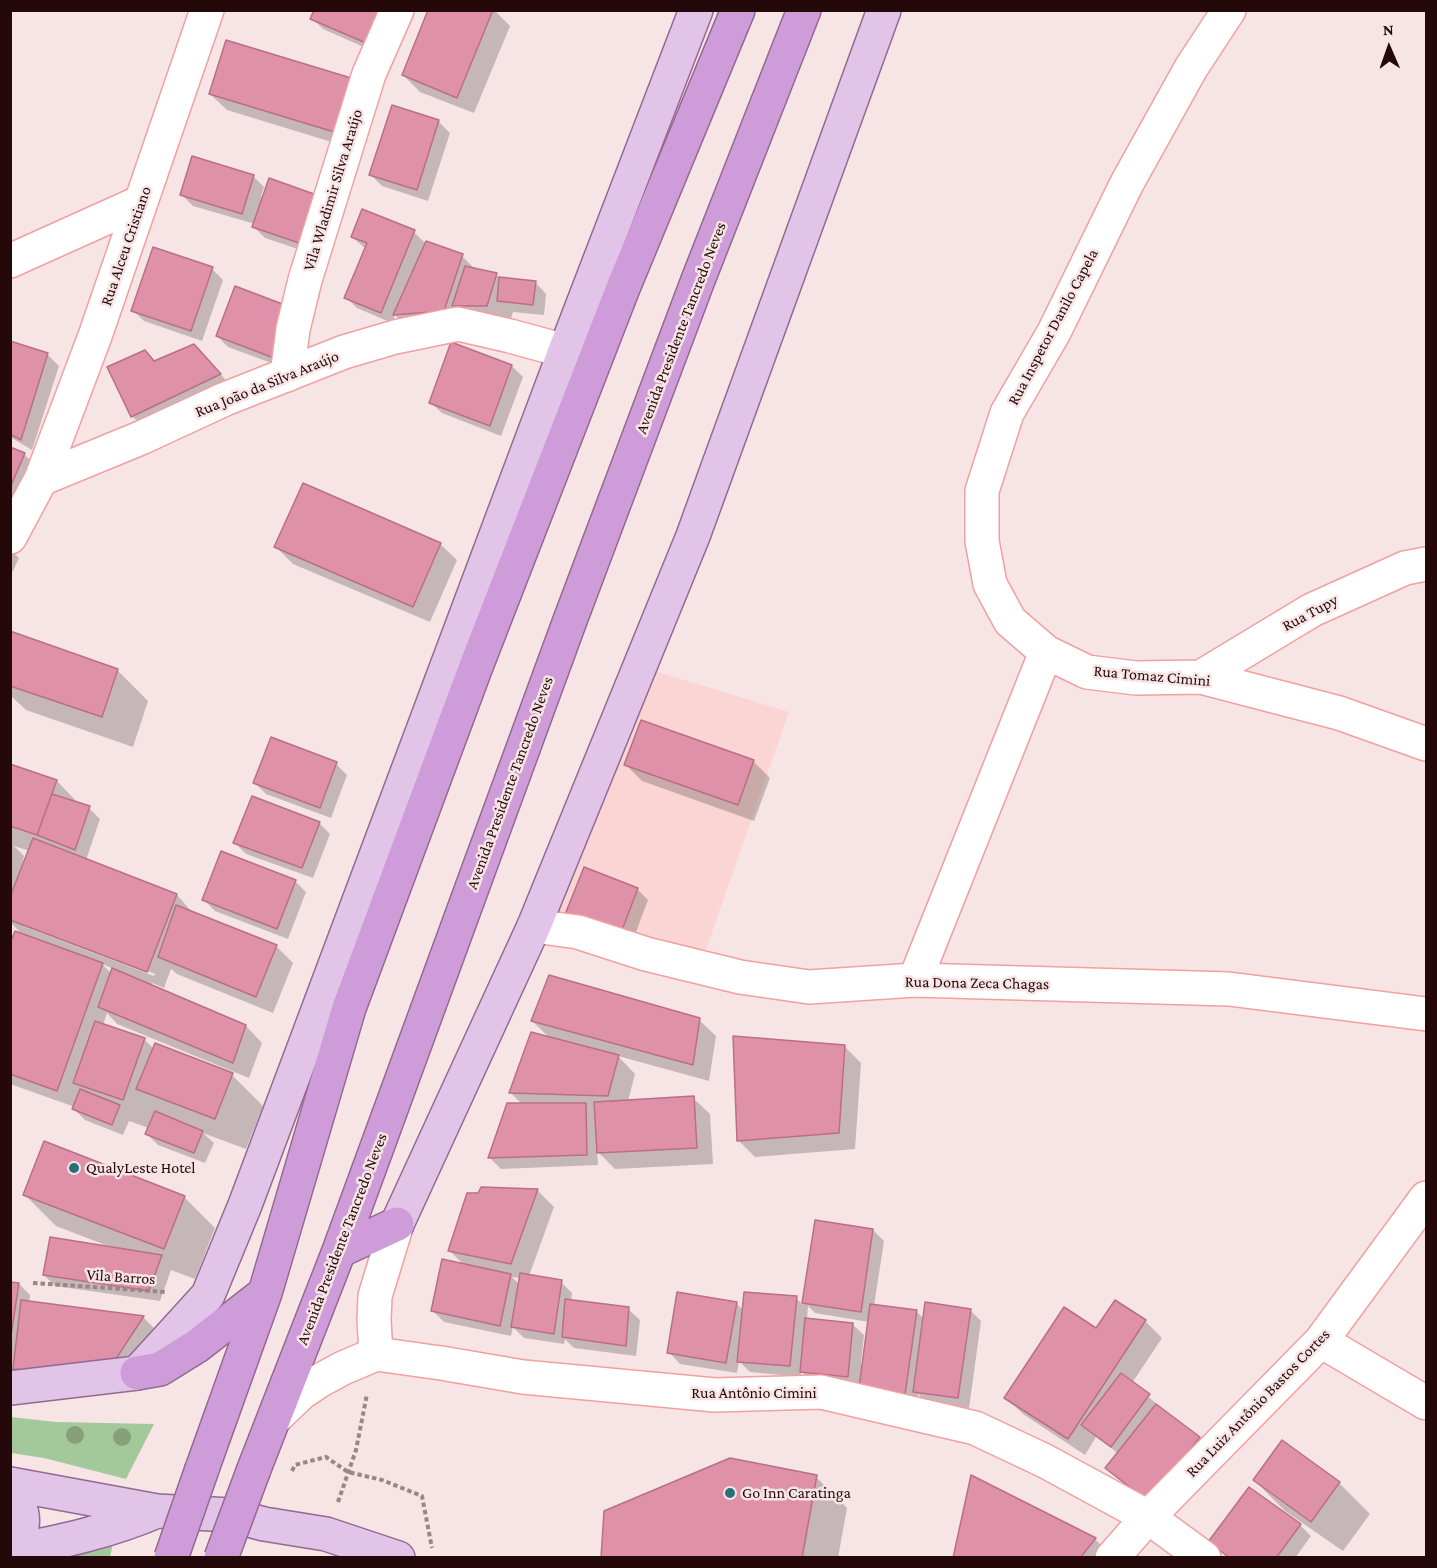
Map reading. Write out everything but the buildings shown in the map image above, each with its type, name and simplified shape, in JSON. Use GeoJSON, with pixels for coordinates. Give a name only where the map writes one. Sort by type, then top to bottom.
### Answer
{"type":"FeatureCollection","features":[{"type":"Feature","properties":{"kind":"highway"},"geometry":{"type":"LineString","coordinates":[[171,1557],[265,1293],[349,1008],[475,669],[623,288],[738,10]]}},
{"type":"Feature","properties":{"kind":"highway","name":"Avenida Presidente Tancredo Neves"},"geometry":{"type":"LineString","coordinates":[[221,1557],[339,1251],[573,612],[698,280],[804,10]]}},
{"type":"Feature","properties":{"kind":"highway"},"geometry":{"type":"LineString","coordinates":[[339,1251],[397,1224]]}},
{"type":"Feature","properties":{"kind":"highway"},"geometry":{"type":"LineString","coordinates":[[137,1373],[160,1369],[197,1346],[265,1293]]}},
{"type":"Feature","properties":{"kind":"main road"},"geometry":{"type":"LineString","coordinates":[[10,1388],[137,1373],[208,1295],[250,1194],[565,351],[696,10]]}},
{"type":"Feature","properties":{"kind":"main road"},"geometry":{"type":"LineString","coordinates":[[397,1224],[534,926],[693,536],[884,10]]}},
{"type":"Feature","properties":{"kind":"main road"},"geometry":{"type":"LineString","coordinates":[[10,1484],[158,1511],[230,1515],[264,1524],[326,1534],[398,1557]]}},
{"type":"Feature","properties":{"kind":"main road"},"geometry":{"type":"LineString","coordinates":[[10,1490],[20,1503],[23,1527],[12,1552]]}},
{"type":"Feature","properties":{"kind":"main road"},"geometry":{"type":"LineString","coordinates":[[12,1552],[84,1537],[128,1524],[158,1511]]}},
{"type":"Feature","properties":{"kind":"street","name":"Rua Alceu Cristiano"},"geometry":{"type":"LineString","coordinates":[[41,479],[96,336],[207,10]]}},
{"type":"Feature","properties":{"kind":"street","name":"Vila Wladimir Silva Araújo"},"geometry":{"type":"LineString","coordinates":[[287,375],[293,329],[305,280],[369,74],[397,10]]}},
{"type":"Feature","properties":{"kind":"street","name":"Rua Inspetor Danilo Capela"},"geometry":{"type":"LineString","coordinates":[[1046,652],[1010,621],[990,584],[982,541],[982,491],[1006,413],[1054,332],[1143,154],[1191,68],[1229,10]]}},
{"type":"Feature","properties":{"kind":"street"},"geometry":{"type":"LineString","coordinates":[[10,261],[141,202]]}},
{"type":"Feature","properties":{"kind":"street","name":"Rua João da Silva Araújo"},"geometry":{"type":"LineString","coordinates":[[41,479],[225,399],[344,352],[396,337],[458,324],[565,351]]}},
{"type":"Feature","properties":{"kind":"street"},"geometry":{"type":"LineString","coordinates":[[10,537],[41,479]]}},
{"type":"Feature","properties":{"kind":"street","name":"Rua Tupy"},"geometry":{"type":"LineString","coordinates":[[1201,677],[1312,610],[1405,568],[1426,564]]}},
{"type":"Feature","properties":{"kind":"street"},"geometry":{"type":"LineString","coordinates":[[915,980],[1046,652]]}},
{"type":"Feature","properties":{"kind":"street","name":"Rua Tomaz Cimini"},"geometry":{"type":"LineString","coordinates":[[1046,652],[1087,672],[1136,678],[1201,677],[1338,713],[1426,744]]}},
{"type":"Feature","properties":{"kind":"street","name":"Rua Dona Zeca Chagas"},"geometry":{"type":"LineString","coordinates":[[534,926],[578,932],[646,954],[740,977],[809,987],[915,980],[1229,989],[1426,1014]]}},
{"type":"Feature","properties":{"kind":"street","name":"Rua Luiz Antônio Bastos Cortes"},"geometry":{"type":"LineString","coordinates":[[1112,1557],[1148,1517],[1321,1341],[1426,1198]]}},
{"type":"Feature","properties":{"kind":"street"},"geometry":{"type":"LineString","coordinates":[[276,1416],[319,1381],[376,1354],[375,1296],[397,1224]]}},
{"type":"Feature","properties":{"kind":"street"},"geometry":{"type":"LineString","coordinates":[[1321,1341],[1426,1403]]}},
{"type":"Feature","properties":{"kind":"street","name":"Rua Antônio Cimini"},"geometry":{"type":"LineString","coordinates":[[376,1354],[523,1377],[715,1395],[821,1392],[975,1428],[1045,1461],[1148,1517],[1204,1557]]}},
{"type":"Feature","properties":{"kind":"path","name":"Vila Barros"},"geometry":{"type":"LineString","coordinates":[[33,1283],[208,1295]]}},
{"type":"Feature","properties":{"kind":"path"},"geometry":{"type":"LineString","coordinates":[[348,1472],[356,1450],[376,1354]]}},
{"type":"Feature","properties":{"kind":"path"},"geometry":{"type":"LineString","coordinates":[[290,1474],[295,1465],[326,1457],[348,1472],[382,1480],[422,1496],[434,1557]]}},
{"type":"Feature","properties":{"kind":"shaded area"},"geometry":{"type":"Polygon","coordinates":[[[629,663],[789,712],[696,978],[537,922],[629,663]]]}},
{"type":"Feature","properties":{"kind":"green space"},"geometry":{"type":"Polygon","coordinates":[[[11,1417],[56,1422],[154,1424],[126,1479],[44,1458],[11,1453],[11,1417]]]}},
{"type":"Feature","properties":{"kind":"green space"},"geometry":{"type":"Polygon","coordinates":[[[114,1539],[110,1557],[61,1557],[114,1539]]]}},
{"type":"Feature","properties":{"kind":"place","name":"QualyLeste Hotel"},"geometry":{"type":"Point","coordinates":[74,1168]}},
{"type":"Feature","properties":{"kind":"place","name":"Go Inn Caratinga"},"geometry":{"type":"Point","coordinates":[730,1493]}}]}
